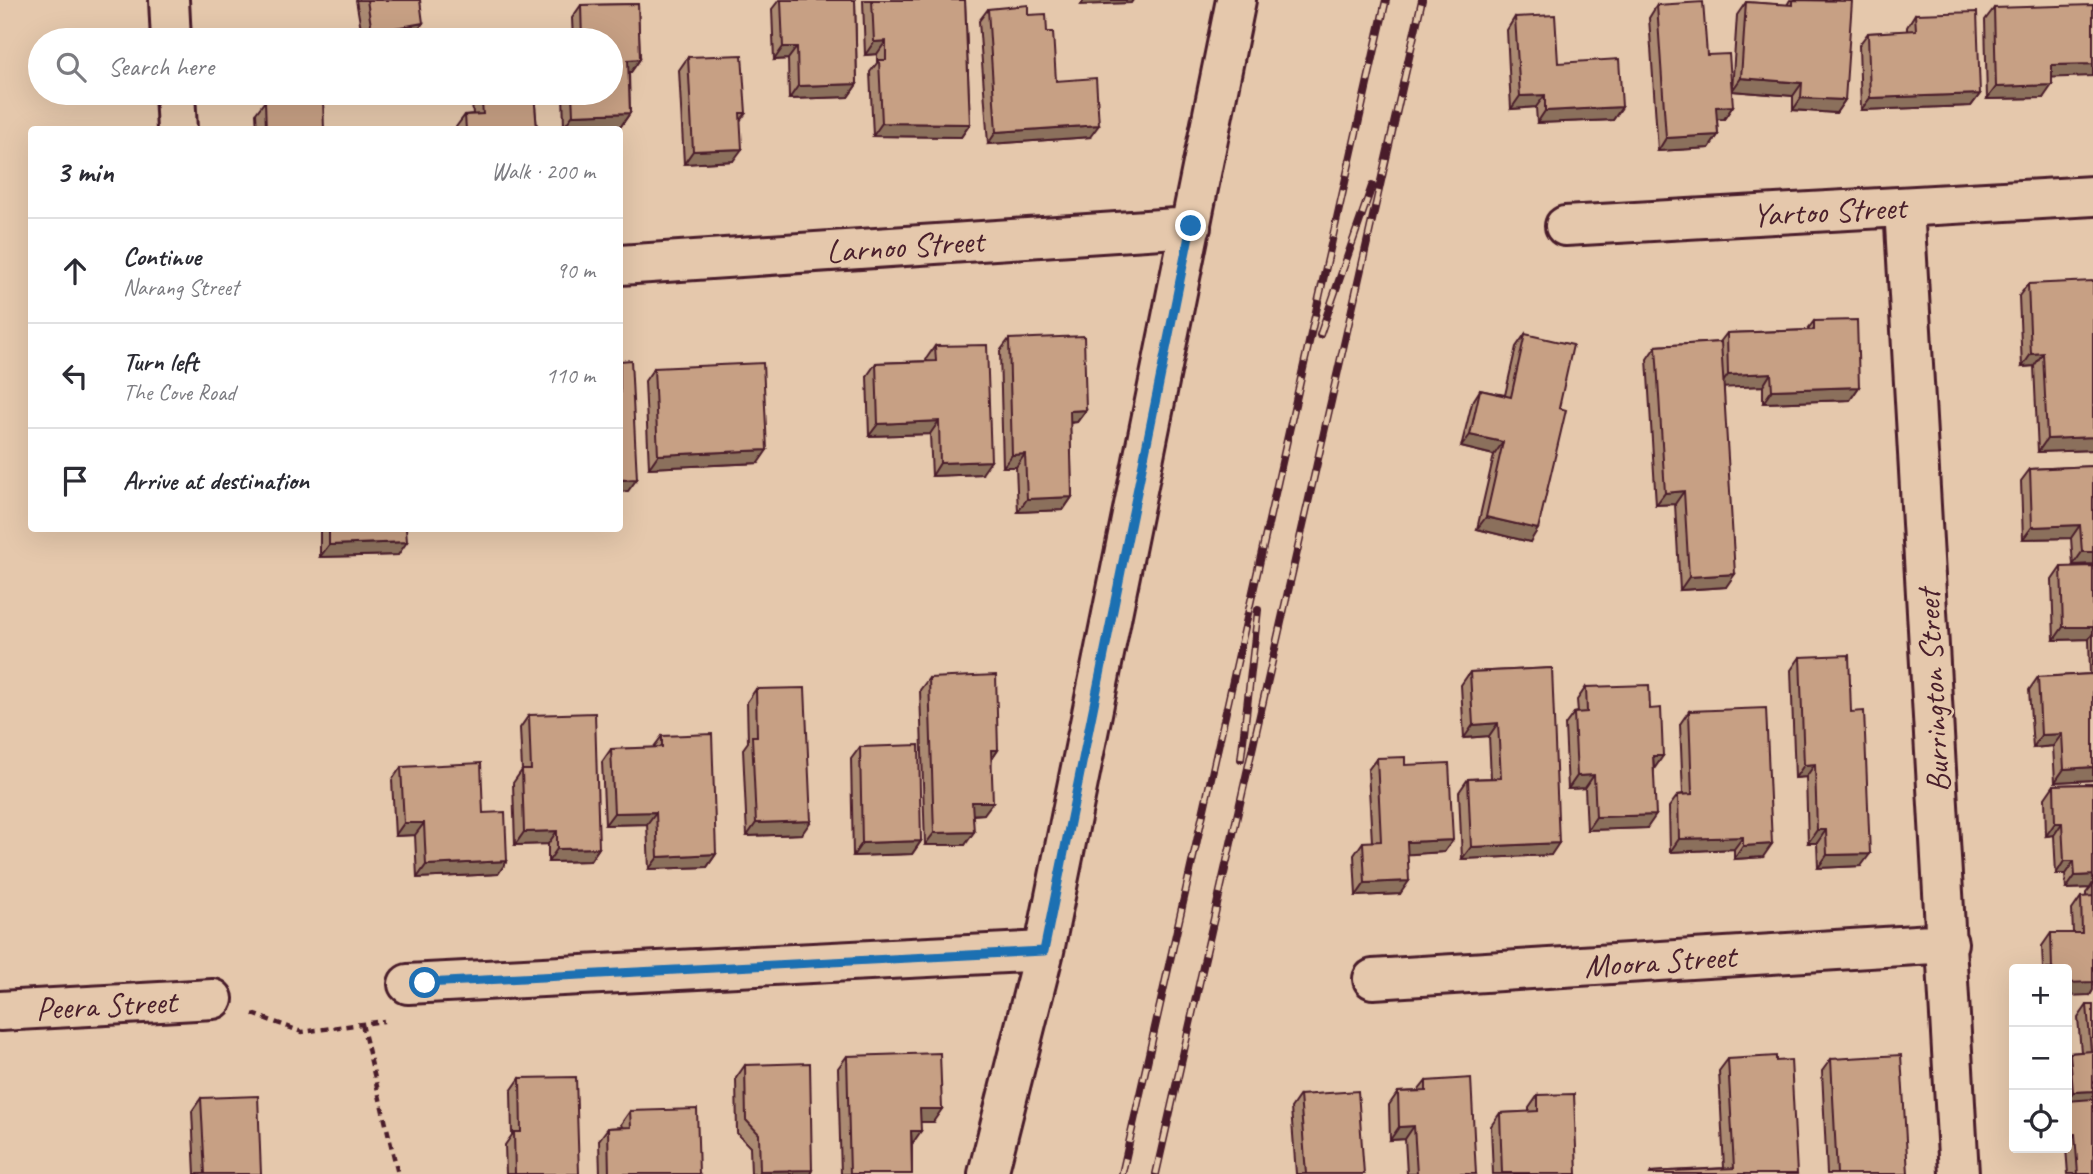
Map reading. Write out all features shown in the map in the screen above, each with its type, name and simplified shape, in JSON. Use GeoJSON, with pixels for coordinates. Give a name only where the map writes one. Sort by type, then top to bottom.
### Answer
{"type":"FeatureCollection","features":[{"type":"Feature","properties":{"kind":"street"},"geometry":{"type":"LineString","coordinates":[[169,0],[171,28]]}},
{"type":"Feature","properties":{"kind":"street"},"geometry":{"type":"LineString","coordinates":[[988,1174],[1044,951],[1236,0]]}},
{"type":"Feature","properties":{"kind":"street"},"geometry":{"type":"LineString","coordinates":[[176,105],[177,126]]}},
{"type":"Feature","properties":{"kind":"street","name":"Yartoo Street"},"geometry":{"type":"LineString","coordinates":[[1565,226],[2093,196]]}},
{"type":"Feature","properties":{"kind":"street","name":"Burrington Street"},"geometry":{"type":"LineString","coordinates":[[1904,207],[1948,943],[1959,1174]]}},
{"type":"Feature","properties":{"kind":"street","name":"Larnoo Street"},"geometry":{"type":"LineString","coordinates":[[623,265],[1191,226]]}},
{"type":"Feature","properties":{"kind":"street","name":"Moora Street"},"geometry":{"type":"LineString","coordinates":[[1373,979],[1948,943]]}},
{"type":"Feature","properties":{"kind":"street"},"geometry":{"type":"LineString","coordinates":[[408,984],[1044,951]]}},
{"type":"Feature","properties":{"kind":"street","name":"Peera Street"},"geometry":{"type":"LineString","coordinates":[[0,1011],[213,999]]}},
{"type":"Feature","properties":{"kind":"path"},"geometry":{"type":"LineString","coordinates":[[213,999],[302,1032],[388,1021]]}},
{"type":"Feature","properties":{"kind":"path"},"geometry":{"type":"LineString","coordinates":[[362,1024],[398,1174]]}},
{"type":"Feature","properties":{"kind":"building"},"geometry":{"type":"Polygon","coordinates":[[[367,0],[420,0],[423,23],[395,28],[371,28],[367,0]]]}},
{"type":"Feature","properties":{"kind":"building"},"geometry":{"type":"Polygon","coordinates":[[[781,0],[855,0],[857,84],[798,86],[797,47],[783,47],[781,0]]]}},
{"type":"Feature","properties":{"kind":"building"},"geometry":{"type":"Polygon","coordinates":[[[872,0],[965,0],[970,124],[882,123],[879,60],[886,60],[886,41],[874,42],[872,0]]]}},
{"type":"Feature","properties":{"kind":"building"},"geometry":{"type":"Polygon","coordinates":[[[1792,0],[1852,1],[1845,100],[1801,98],[1802,83],[1741,78],[1746,2],[1792,5],[1792,0]]]}},
{"type":"Feature","properties":{"kind":"building"},"geometry":{"type":"Polygon","coordinates":[[[1703,2],[1707,55],[1729,54],[1733,106],[1716,107],[1718,135],[1666,138],[1657,5],[1703,2]]]}},
{"type":"Feature","properties":{"kind":"building"},"geometry":{"type":"Polygon","coordinates":[[[638,4],[640,59],[628,60],[630,113],[573,115],[573,105],[623,105],[623,28],[582,28],[581,5],[638,4]]]}},
{"type":"Feature","properties":{"kind":"building"},"geometry":{"type":"Polygon","coordinates":[[[1028,5],[1028,15],[1046,14],[1047,32],[1053,32],[1056,81],[1096,78],[1099,125],[996,132],[988,9],[1028,5]]]}},
{"type":"Feature","properties":{"kind":"building"},"geometry":{"type":"Polygon","coordinates":[[[2093,5],[2093,64],[2052,65],[2052,85],[1996,87],[1994,8],[2093,5]]]}},
{"type":"Feature","properties":{"kind":"building"},"geometry":{"type":"Polygon","coordinates":[[[1977,12],[1980,94],[1870,98],[1868,33],[1916,30],[1915,14],[1977,12]]]}},
{"type":"Feature","properties":{"kind":"building"},"geometry":{"type":"Polygon","coordinates":[[[1555,15],[1558,63],[1619,59],[1622,107],[1545,111],[1545,95],[1520,96],[1515,17],[1555,15]]]}},
{"type":"Feature","properties":{"kind":"building"},"geometry":{"type":"Polygon","coordinates":[[[742,55],[746,113],[740,113],[742,149],[693,151],[688,57],[742,55]]]}},
{"type":"Feature","properties":{"kind":"building"},"geometry":{"type":"Polygon","coordinates":[[[265,105],[323,105],[324,126],[266,126],[265,105]]]}},
{"type":"Feature","properties":{"kind":"building"},"geometry":{"type":"Polygon","coordinates":[[[482,105],[535,105],[537,126],[466,126],[465,115],[483,114],[482,105]]]}},
{"type":"Feature","properties":{"kind":"building"},"geometry":{"type":"Polygon","coordinates":[[[2093,281],[2093,437],[2047,439],[2043,353],[2031,354],[2028,284],[2093,281]]]}},
{"type":"Feature","properties":{"kind":"building"},"geometry":{"type":"Polygon","coordinates":[[[1857,320],[1859,387],[1772,390],[1771,373],[1728,375],[1727,333],[1814,330],[1814,321],[1857,320]]]}},
{"type":"Feature","properties":{"kind":"building"},"geometry":{"type":"Polygon","coordinates":[[[1525,334],[1573,345],[1559,408],[1566,410],[1538,529],[1486,517],[1503,442],[1470,435],[1480,390],[1511,397],[1525,334]]]}},
{"type":"Feature","properties":{"kind":"building"},"geometry":{"type":"Polygon","coordinates":[[[1084,336],[1086,410],[1070,411],[1072,497],[1027,499],[1025,454],[1012,455],[1009,339],[1084,336]]]}},
{"type":"Feature","properties":{"kind":"building"},"geometry":{"type":"Polygon","coordinates":[[[1721,342],[1735,574],[1689,577],[1684,491],[1665,493],[1656,346],[1721,342]]]}},
{"type":"Feature","properties":{"kind":"building"},"geometry":{"type":"Polygon","coordinates":[[[987,345],[991,461],[940,463],[939,421],[878,424],[876,363],[936,361],[935,346],[987,345]]]}},
{"type":"Feature","properties":{"kind":"building"},"geometry":{"type":"Polygon","coordinates":[[[631,360],[637,479],[623,480],[623,361],[631,360]]]}},
{"type":"Feature","properties":{"kind":"building"},"geometry":{"type":"Polygon","coordinates":[[[763,363],[767,450],[658,455],[654,368],[763,363]]]}},
{"type":"Feature","properties":{"kind":"building"},"geometry":{"type":"Polygon","coordinates":[[[2093,466],[2093,552],[2082,552],[2080,525],[2032,527],[2030,469],[2093,466]]]}},
{"type":"Feature","properties":{"kind":"building"},"geometry":{"type":"Polygon","coordinates":[[[329,532],[406,532],[407,542],[329,545],[329,532]]]}},
{"type":"Feature","properties":{"kind":"building"},"geometry":{"type":"Polygon","coordinates":[[[2093,566],[2093,627],[2063,627],[2061,567],[2093,566]]]}},
{"type":"Feature","properties":{"kind":"building"},"geometry":{"type":"Polygon","coordinates":[[[1849,655],[1851,712],[1864,711],[1870,854],[1827,855],[1826,830],[1817,830],[1815,764],[1804,765],[1800,657],[1849,655]]]}},
{"type":"Feature","properties":{"kind":"building"},"geometry":{"type":"Polygon","coordinates":[[[1552,668],[1559,843],[1471,847],[1468,779],[1501,778],[1498,723],[1473,725],[1470,672],[1552,668]]]}},
{"type":"Feature","properties":{"kind":"building"},"geometry":{"type":"Polygon","coordinates":[[[2093,674],[2093,767],[2064,769],[2062,734],[2041,735],[2038,677],[2093,674]]]}},
{"type":"Feature","properties":{"kind":"building"},"geometry":{"type":"Polygon","coordinates":[[[996,675],[998,750],[991,750],[993,802],[972,802],[974,832],[934,833],[929,678],[996,675]]]}},
{"type":"Feature","properties":{"kind":"building"},"geometry":{"type":"Polygon","coordinates":[[[1649,685],[1650,709],[1661,708],[1663,756],[1653,756],[1656,815],[1596,817],[1594,775],[1577,776],[1574,713],[1587,712],[1586,687],[1649,685]]]}},
{"type":"Feature","properties":{"kind":"building"},"geometry":{"type":"Polygon","coordinates":[[[805,688],[811,821],[756,823],[752,736],[757,736],[756,689],[805,688]]]}},
{"type":"Feature","properties":{"kind":"building"},"geometry":{"type":"Polygon","coordinates":[[[1766,708],[1772,844],[1743,846],[1743,837],[1679,839],[1678,795],[1692,794],[1689,711],[1766,708]]]}},
{"type":"Feature","properties":{"kind":"building"},"geometry":{"type":"Polygon","coordinates":[[[595,713],[599,848],[557,849],[557,831],[524,832],[522,770],[531,770],[529,715],[595,713]]]}},
{"type":"Feature","properties":{"kind":"building"},"geometry":{"type":"Polygon","coordinates":[[[712,734],[716,854],[658,857],[656,812],[614,813],[611,749],[662,747],[662,736],[712,734]]]}},
{"type":"Feature","properties":{"kind":"building"},"geometry":{"type":"Polygon","coordinates":[[[919,745],[921,841],[862,843],[860,747],[919,745]]]}},
{"type":"Feature","properties":{"kind":"building"},"geometry":{"type":"Polygon","coordinates":[[[1405,757],[1405,765],[1449,763],[1453,840],[1407,842],[1409,881],[1365,883],[1363,842],[1381,841],[1377,758],[1405,757]]]}},
{"type":"Feature","properties":{"kind":"building"},"geometry":{"type":"Polygon","coordinates":[[[481,763],[483,813],[505,812],[507,861],[426,865],[424,823],[404,823],[401,767],[481,763]]]}},
{"type":"Feature","properties":{"kind":"building"},"geometry":{"type":"Polygon","coordinates":[[[2093,784],[2093,875],[2075,876],[2074,861],[2064,861],[2062,823],[2055,823],[2054,785],[2093,784]]]}},
{"type":"Feature","properties":{"kind":"building"},"geometry":{"type":"Polygon","coordinates":[[[2093,896],[2093,982],[2072,983],[2072,964],[2052,964],[2051,933],[2082,933],[2081,897],[2093,896]]]}},
{"type":"Feature","properties":{"kind":"building"},"geometry":{"type":"Polygon","coordinates":[[[2087,1005],[2093,1005],[2093,1091],[2073,1092],[2072,1053],[2091,1051],[2087,1005]]]}},
{"type":"Feature","properties":{"kind":"building"},"geometry":{"type":"Polygon","coordinates":[[[940,1053],[942,1109],[920,1109],[921,1131],[911,1131],[912,1174],[850,1174],[847,1056],[940,1053]]]}},
{"type":"Feature","properties":{"kind":"building"},"geometry":{"type":"Polygon","coordinates":[[[1901,1055],[1908,1174],[1837,1174],[1831,1059],[1901,1055]]]}},
{"type":"Feature","properties":{"kind":"building"},"geometry":{"type":"Polygon","coordinates":[[[1776,1056],[1776,1061],[1791,1060],[1797,1174],[1651,1174],[1734,1168],[1728,1059],[1776,1056]]]}},
{"type":"Feature","properties":{"kind":"building"},"geometry":{"type":"Polygon","coordinates":[[[810,1063],[812,1170],[760,1171],[759,1134],[746,1120],[745,1065],[810,1063]]]}},
{"type":"Feature","properties":{"kind":"building"},"geometry":{"type":"Polygon","coordinates":[[[576,1077],[579,1174],[515,1174],[514,1132],[521,1132],[520,1078],[576,1077]]]}},
{"type":"Feature","properties":{"kind":"building"},"geometry":{"type":"Polygon","coordinates":[[[1471,1078],[1476,1174],[1417,1174],[1414,1126],[1399,1127],[1398,1092],[1426,1091],[1426,1081],[1471,1078]]]}},
{"type":"Feature","properties":{"kind":"building"},"geometry":{"type":"Polygon","coordinates":[[[1358,1091],[1364,1174],[1306,1174],[1300,1095],[1358,1091]]]}},
{"type":"Feature","properties":{"kind":"building"},"geometry":{"type":"Polygon","coordinates":[[[1574,1094],[1577,1174],[1502,1173],[1500,1113],[1538,1111],[1538,1095],[1574,1094]]]}},
{"type":"Feature","properties":{"kind":"building"},"geometry":{"type":"Polygon","coordinates":[[[258,1096],[261,1174],[205,1174],[201,1098],[258,1096]]]}},
{"type":"Feature","properties":{"kind":"building"},"geometry":{"type":"Polygon","coordinates":[[[2093,1099],[2093,1174],[2078,1174],[2075,1134],[2072,1134],[2072,1101],[2093,1099]]]}},
{"type":"Feature","properties":{"kind":"building"},"geometry":{"type":"Polygon","coordinates":[[[697,1109],[699,1174],[609,1174],[608,1128],[631,1127],[630,1111],[697,1109]]]}},
{"type":"Feature","properties":{"kind":"railway"},"geometry":{"type":"LineString","coordinates":[[1122,1174],[1386,0]]}},
{"type":"Feature","properties":{"kind":"railway"},"geometry":{"type":"LineString","coordinates":[[1156,1174],[1422,0]]}},
{"type":"Feature","properties":{"kind":"railway"},"geometry":{"type":"LineString","coordinates":[[1320,335],[1372,186]]}},
{"type":"Feature","properties":{"kind":"railway"},"geometry":{"type":"LineString","coordinates":[[1241,759],[1258,610]]}},
{"type":"Feature","properties":{"kind":"route"},"geometry":{"type":"LineString","coordinates":[[425,983],[1044,951],[1191,226]]}}]}
